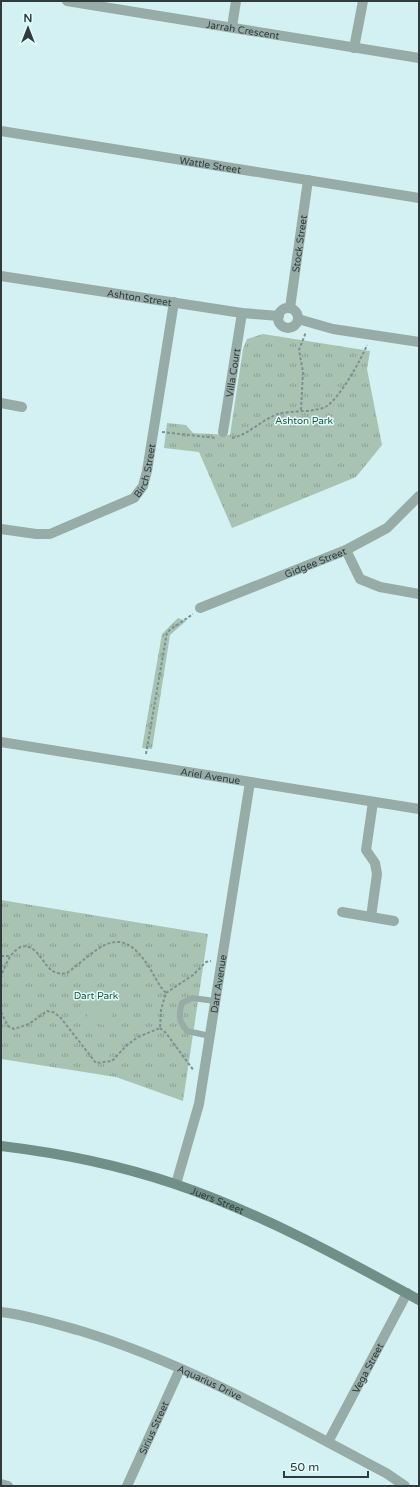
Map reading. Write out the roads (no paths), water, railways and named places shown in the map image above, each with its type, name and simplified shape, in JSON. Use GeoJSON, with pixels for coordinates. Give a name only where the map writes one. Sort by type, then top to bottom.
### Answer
{"type":"FeatureCollection","features":[{"type":"Feature","properties":{"kind":"street","name":"Jarrah Crescent"},"geometry":{"type":"LineString","coordinates":[[67,1],[419,58]]}},
{"type":"Feature","properties":{"kind":"street"},"geometry":{"type":"LineString","coordinates":[[232,27],[236,1]]}},
{"type":"Feature","properties":{"kind":"street"},"geometry":{"type":"LineString","coordinates":[[354,48],[363,1]]}},
{"type":"Feature","properties":{"kind":"street","name":"Wattle Street"},"geometry":{"type":"LineString","coordinates":[[1,131],[419,198]]}},
{"type":"Feature","properties":{"kind":"street","name":"Stock Street"},"geometry":{"type":"LineString","coordinates":[[290,308],[308,180]]}},
{"type":"Feature","properties":{"kind":"street","name":"Ashton Street"},"geometry":{"type":"LineString","coordinates":[[1,276],[242,313],[279,316]]}},
{"type":"Feature","properties":{"kind":"street","name":"Birch Street"},"geometry":{"type":"LineString","coordinates":[[1,529],[36,534],[50,534],[134,498],[143,486],[174,302]]}},
{"type":"Feature","properties":{"kind":"street"},"geometry":{"type":"LineString","coordinates":[[290,308],[295,311],[298,319],[295,325],[287,327],[282,325],[279,316],[281,311],[290,308]]}},
{"type":"Feature","properties":{"kind":"street","name":"Villa Court"},"geometry":{"type":"LineString","coordinates":[[225,436],[242,313]]}},
{"type":"Feature","properties":{"kind":"street"},"geometry":{"type":"LineString","coordinates":[[298,319],[310,321],[333,329],[419,342]]}},
{"type":"Feature","properties":{"kind":"street"},"geometry":{"type":"LineString","coordinates":[[1,403],[22,407]]}},
{"type":"Feature","properties":{"kind":"street","name":"Gidgee Street"},"geometry":{"type":"LineString","coordinates":[[200,608],[346,550],[387,528],[419,496]]}},
{"type":"Feature","properties":{"kind":"street"},"geometry":{"type":"LineString","coordinates":[[346,550],[360,579],[380,587],[419,594]]}},
{"type":"Feature","properties":{"kind":"street","name":"Ariel Avenue"},"geometry":{"type":"LineString","coordinates":[[1,742],[419,809]]}},
{"type":"Feature","properties":{"kind":"street","name":"Dart Avenue"},"geometry":{"type":"LineString","coordinates":[[176,1184],[199,1104],[250,782]]}},
{"type":"Feature","properties":{"kind":"street"},"geometry":{"type":"LineString","coordinates":[[371,917],[377,874],[375,863],[366,850],[373,802]]}},
{"type":"Feature","properties":{"kind":"street"},"geometry":{"type":"LineString","coordinates":[[342,912],[394,921]]}},
{"type":"Feature","properties":{"kind":"street","name":"Juers Street"},"geometry":{"type":"LineString","coordinates":[[1,1146],[92,1161],[176,1184],[308,1241],[419,1300]]}},
{"type":"Feature","properties":{"kind":"street","name":"Vega Street"},"geometry":{"type":"LineString","coordinates":[[328,1442],[407,1293]]}},
{"type":"Feature","properties":{"kind":"street","name":"Aquarius Drive"},"geometry":{"type":"LineString","coordinates":[[1,1312],[63,1326],[123,1344],[220,1386],[386,1473],[405,1486]]}},
{"type":"Feature","properties":{"kind":"street","name":"Sirius Street"},"geometry":{"type":"LineString","coordinates":[[127,1486],[180,1369]]}},
{"type":"Feature","properties":{"kind":"street"},"geometry":{"type":"LineString","coordinates":[[1,1484],[8,1486]]}},
{"type":"Feature","properties":{"kind":"lane"},"geometry":{"type":"LineString","coordinates":[[210,1036],[187,1031],[181,1023],[179,1014],[182,1003],[192,998],[215,1001]]}},
{"type":"Feature","properties":{"kind":"park label","name":"Ashton Park"},"geometry":{"type":"Point","coordinates":[304,420]}},
{"type":"Feature","properties":{"kind":"park label","name":"Dart Park"},"geometry":{"type":"Point","coordinates":[96,995]}}]}
